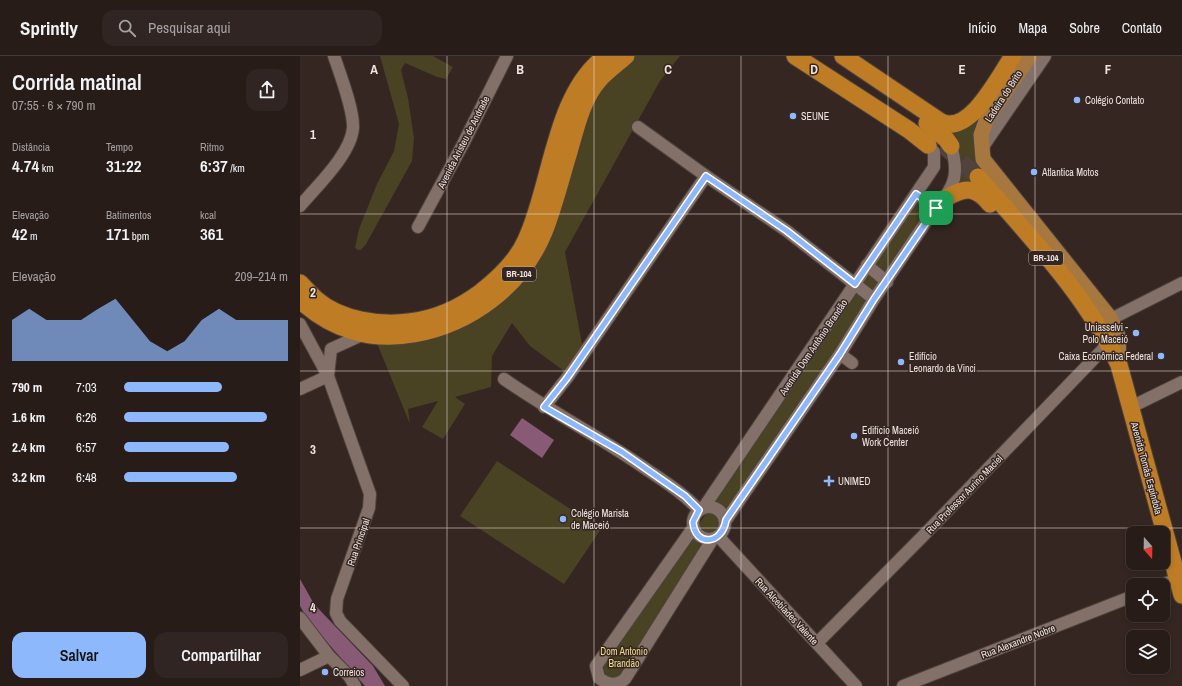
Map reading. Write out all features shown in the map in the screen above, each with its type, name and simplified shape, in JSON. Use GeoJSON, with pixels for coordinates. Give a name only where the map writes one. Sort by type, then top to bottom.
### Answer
{"type":"FeatureCollection","features":[{"type":"Feature","properties":{"kind":"highway","name":"BR-104"},"geometry":{"type":"LineString","coordinates":[[300,283],[318,301],[343,314],[365,321],[394,324],[424,320],[472,298],[496,280],[514,260],[526,240],[536,214],[557,138],[576,92],[599,60],[606,56]]}},
{"type":"Feature","properties":{"kind":"highway","name":"BR-104"},"geometry":{"type":"LineString","coordinates":[[300,300],[311,310],[332,323],[374,336],[404,336],[430,331],[471,314],[506,288],[532,256],[543,233],[577,122],[590,93],[599,80],[626,56]]}},
{"type":"Feature","properties":{"kind":"highway"},"geometry":{"type":"LineString","coordinates":[[795,56],[909,130],[930,141]]}},
{"type":"Feature","properties":{"kind":"highway"},"geometry":{"type":"LineString","coordinates":[[812,56],[930,141]]}},
{"type":"Feature","properties":{"kind":"highway"},"geometry":{"type":"LineString","coordinates":[[843,56],[941,122],[954,125],[962,123],[972,115],[1013,56]]}},
{"type":"Feature","properties":{"kind":"highway"},"geometry":{"type":"LineString","coordinates":[[874,76],[885,93],[937,130],[951,146]]}},
{"type":"Feature","properties":{"kind":"highway","name":"BR-104"},"geometry":{"type":"LineString","coordinates":[[981,163],[1030,238],[1091,314],[1109,343]]}},
{"type":"Feature","properties":{"kind":"highway"},"geometry":{"type":"LineString","coordinates":[[941,203],[960,190],[971,190],[978,193],[1056,284],[1079,299]]}},
{"type":"Feature","properties":{"kind":"highway","name":"Avenida Tomás Espíndola"},"geometry":{"type":"LineString","coordinates":[[1109,343],[1119,365],[1180,578],[1182,596]]}},
{"type":"Feature","properties":{"kind":"main road","name":"Ladeira do Brito"},"geometry":{"type":"LineString","coordinates":[[981,163],[981,134],[986,118],[1030,56]]}},
{"type":"Feature","properties":{"kind":"main road"},"geometry":{"type":"LineString","coordinates":[[981,163],[1111,319],[1118,336],[1119,365]]}},
{"type":"Feature","properties":{"kind":"street"},"geometry":{"type":"LineString","coordinates":[[300,206],[341,156],[350,142],[353,127],[350,108],[334,56]]}},
{"type":"Feature","properties":{"kind":"street","name":"Avenida Aristeu de Andrade"},"geometry":{"type":"LineString","coordinates":[[418,227],[463,144],[507,56]]}},
{"type":"Feature","properties":{"kind":"street"},"geometry":{"type":"LineString","coordinates":[[981,163],[1045,56]]}},
{"type":"Feature","properties":{"kind":"street"},"geometry":{"type":"LineString","coordinates":[[638,126],[706,176],[787,231],[874,299]]}},
{"type":"Feature","properties":{"kind":"street","name":"Avenida Dom Antônio Brandão"},"geometry":{"type":"LineString","coordinates":[[702,509],[934,168],[934,152],[930,141]]}},
{"type":"Feature","properties":{"kind":"street"},"geometry":{"type":"LineString","coordinates":[[726,520],[721,512],[714,507],[702,509],[694,516],[693,528],[596,666],[599,678],[606,683],[617,684],[625,679],[715,538],[724,529],[726,520],[840,354],[874,299],[941,203],[954,181],[956,163],[951,146]]}},
{"type":"Feature","properties":{"kind":"street"},"geometry":{"type":"LineString","coordinates":[[544,407],[567,378],[706,176]]}},
{"type":"Feature","properties":{"kind":"street"},"geometry":{"type":"LineString","coordinates":[[916,194],[941,203]]}},
{"type":"Feature","properties":{"kind":"street"},"geometry":{"type":"LineString","coordinates":[[867,265],[887,282]]}},
{"type":"Feature","properties":{"kind":"street"},"geometry":{"type":"LineString","coordinates":[[1111,319],[1182,283]]}},
{"type":"Feature","properties":{"kind":"street","name":"Rua Principal"},"geometry":{"type":"LineString","coordinates":[[300,324],[328,376],[370,494],[369,508],[337,599],[336,613],[340,621],[403,686]]}},
{"type":"Feature","properties":{"kind":"street","name":"Rua Principal"},"geometry":{"type":"LineString","coordinates":[[328,376],[331,349],[364,334]]}},
{"type":"Feature","properties":{"kind":"street","name":"Rua Professor Aurino Maciel"},"geometry":{"type":"LineString","coordinates":[[817,643],[922,537],[1109,343]]}},
{"type":"Feature","properties":{"kind":"street"},"geometry":{"type":"LineString","coordinates":[[840,354],[852,363]]}},
{"type":"Feature","properties":{"kind":"street"},"geometry":{"type":"LineString","coordinates":[[300,389],[328,376]]}},
{"type":"Feature","properties":{"kind":"street"},"geometry":{"type":"LineString","coordinates":[[504,380],[544,407],[622,452],[702,509]]}},
{"type":"Feature","properties":{"kind":"street"},"geometry":{"type":"LineString","coordinates":[[1131,407],[1182,382]]}},
{"type":"Feature","properties":{"kind":"street"},"geometry":{"type":"LineString","coordinates":[[693,528],[701,538],[715,538]]}},
{"type":"Feature","properties":{"kind":"street","name":"Rua Alcebíades Valente"},"geometry":{"type":"LineString","coordinates":[[715,538],[817,643],[856,686]]}},
{"type":"Feature","properties":{"kind":"street"},"geometry":{"type":"LineString","coordinates":[[1170,582],[1180,578]]}},
{"type":"Feature","properties":{"kind":"street","name":"Rua Alexandre Nobre"},"geometry":{"type":"LineString","coordinates":[[903,686],[1126,599]]}},
{"type":"Feature","properties":{"kind":"street"},"geometry":{"type":"LineString","coordinates":[[300,618],[329,656],[349,676],[355,686]]}},
{"type":"Feature","properties":{"kind":"street"},"geometry":{"type":"LineString","coordinates":[[300,670],[329,656]]}},
{"type":"Feature","properties":{"kind":"green space"},"geometry":{"type":"Polygon","coordinates":[[[380,56],[433,56],[453,67],[446,79],[437,77],[405,63],[401,70],[408,98],[414,138],[412,161],[366,244],[361,250],[358,250],[355,248],[359,229],[377,184],[394,151],[399,124],[380,56]]]}},
{"type":"Feature","properties":{"kind":"green space"},"geometry":{"type":"Polygon","coordinates":[[[626,56],[680,56],[660,81],[565,252],[582,344],[568,374],[530,346],[512,323],[492,356],[491,387],[455,397],[465,404],[443,439],[422,427],[438,401],[408,409],[410,424],[374,336],[488,303],[581,113],[626,56]]]}},
{"type":"Feature","properties":{"kind":"green space"},"geometry":{"type":"Polygon","coordinates":[[[980,116],[974,141],[983,175],[973,185],[954,189],[944,129],[980,116]]]}},
{"type":"Feature","properties":{"kind":"green space","name":"Dom Antonio Brandão"},"geometry":{"type":"Polygon","coordinates":[[[920,198],[937,214],[626,678],[607,680],[602,667],[920,198]]]}},
{"type":"Feature","properties":{"kind":"green space"},"geometry":{"type":"Polygon","coordinates":[[[497,461],[601,529],[564,584],[460,516],[497,461]]]}},
{"type":"Feature","properties":{"kind":"shaded area"},"geometry":{"type":"Polygon","coordinates":[[[522,418],[554,440],[542,458],[510,435],[522,418]]]}},
{"type":"Feature","properties":{"kind":"shaded area"},"geometry":{"type":"Polygon","coordinates":[[[300,579],[314,604],[373,666],[385,686],[365,686],[308,620],[300,606],[300,579]]]}},
{"type":"Feature","properties":{"kind":"tunnel"},"geometry":{"type":"LineString","coordinates":[[943,145],[978,177]]}},
{"type":"Feature","properties":{"kind":"place","name":"Colégio Contato"},"geometry":{"type":"Point","coordinates":[1077,100]}},
{"type":"Feature","properties":{"kind":"place","name":"SEUNE"},"geometry":{"type":"Point","coordinates":[793,116]}},
{"type":"Feature","properties":{"kind":"place","name":"Atlantica Motos"},"geometry":{"type":"Point","coordinates":[1034,172]}},
{"type":"Feature","properties":{"kind":"place","name":"Uniasselvi - Polo Maceió"},"geometry":{"type":"Point","coordinates":[1136,333]}},
{"type":"Feature","properties":{"kind":"place","name":"Caixa Econômica Federal"},"geometry":{"type":"Point","coordinates":[1161,356]}},
{"type":"Feature","properties":{"kind":"place","name":"Edifício Leonardo da Vinci"},"geometry":{"type":"Point","coordinates":[901,362]}},
{"type":"Feature","properties":{"kind":"place","name":"Edifício Maceió Work Center"},"geometry":{"type":"Point","coordinates":[854,436]}},
{"type":"Feature","properties":{"kind":"place","name":"UNIMED"},"geometry":{"type":"Point","coordinates":[829,481]}},
{"type":"Feature","properties":{"kind":"place","name":"Colégio Marista de Maceió"},"geometry":{"type":"Point","coordinates":[563,519]}},
{"type":"Feature","properties":{"kind":"place","name":"Correios"},"geometry":{"type":"Point","coordinates":[325,672]}},
{"type":"Feature","properties":{"kind":"route"},"geometry":{"type":"LineString","coordinates":[[706,176],[787,231],[855,284],[916,194],[936,208],[874,299],[840,354],[726,520],[724,529],[712,540],[701,538],[696,534],[693,528],[693,522],[694,516],[699,510],[685,496],[622,452],[544,407],[567,378],[706,176]]}}]}
